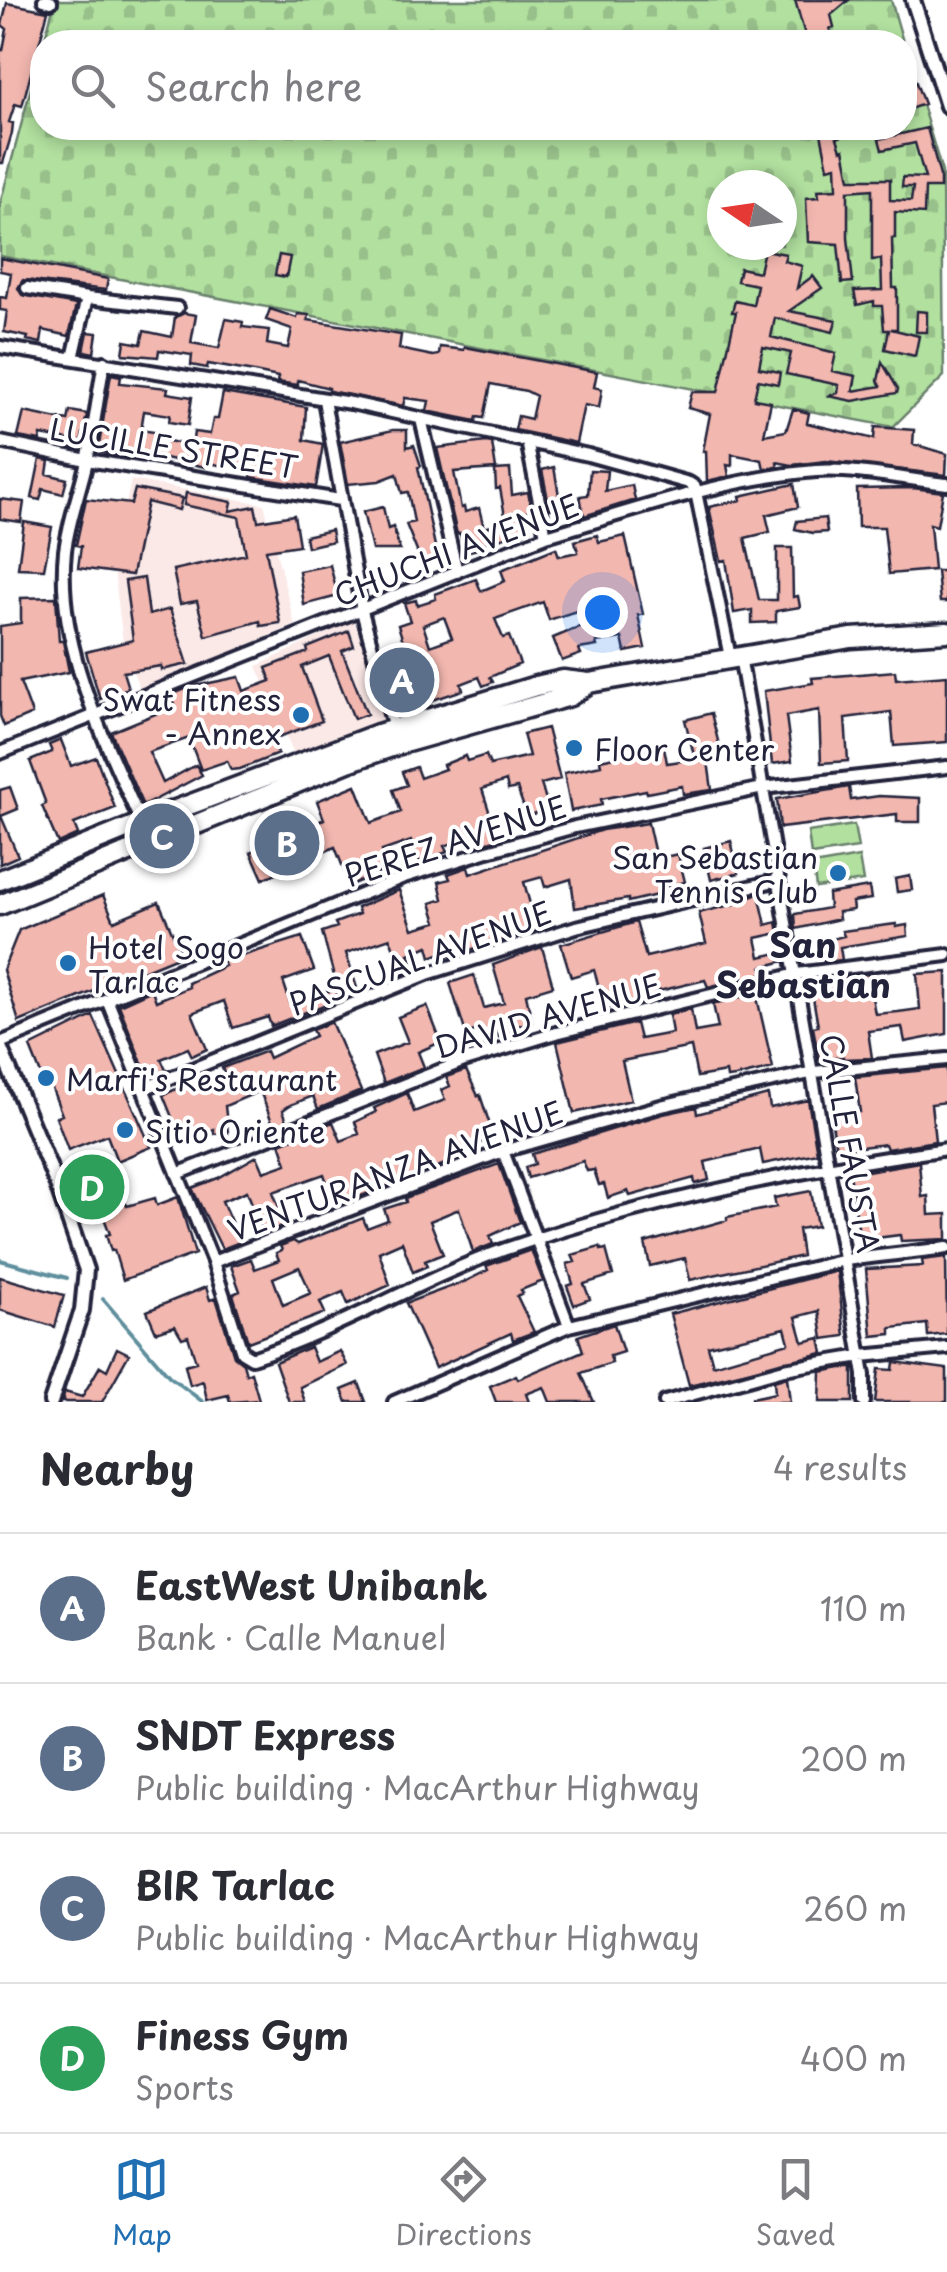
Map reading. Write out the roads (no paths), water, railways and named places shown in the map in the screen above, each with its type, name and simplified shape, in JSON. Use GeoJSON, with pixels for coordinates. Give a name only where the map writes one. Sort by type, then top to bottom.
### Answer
{"type":"FeatureCollection","features":[{"type":"Feature","properties":{"kind":"highway"},"geometry":{"type":"LineString","coordinates":[[0,880],[394,729],[536,686],[563,680],[589,683],[851,638],[947,632]]}},
{"type":"Feature","properties":{"kind":"highway"},"geometry":{"type":"LineString","coordinates":[[0,905],[348,762],[570,696],[589,683]]}},
{"type":"Feature","properties":{"kind":"street"},"geometry":{"type":"LineString","coordinates":[[912,0],[947,106]]}},
{"type":"Feature","properties":{"kind":"street"},"geometry":{"type":"LineString","coordinates":[[27,288],[177,308]]}},
{"type":"Feature","properties":{"kind":"street"},"geometry":{"type":"LineString","coordinates":[[74,358],[87,298]]}},
{"type":"Feature","properties":{"kind":"street"},"geometry":{"type":"LineString","coordinates":[[0,347],[324,400],[527,441],[674,477],[689,483],[696,494]]}},
{"type":"Feature","properties":{"kind":"street"},"geometry":{"type":"LineString","coordinates":[[104,362],[87,460],[70,523],[65,591],[74,652],[95,714],[141,823]]}},
{"type":"Feature","properties":{"kind":"street"},"geometry":{"type":"LineString","coordinates":[[324,400],[362,612],[394,729]]}},
{"type":"Feature","properties":{"kind":"street"},"geometry":{"type":"LineString","coordinates":[[421,419],[457,572]]}},
{"type":"Feature","properties":{"kind":"street"},"geometry":{"type":"LineString","coordinates":[[527,441],[546,536]]}},
{"type":"Feature","properties":{"kind":"street","name":"LUCILLE STREET"},"geometry":{"type":"LineString","coordinates":[[0,442],[87,460],[340,500]]}},
{"type":"Feature","properties":{"kind":"street","name":"CHUCHI AVENUE"},"geometry":{"type":"LineString","coordinates":[[0,754],[546,536],[696,494],[819,471],[947,484]]}},
{"type":"Feature","properties":{"kind":"street","name":"CALLE FAUSTA"},"geometry":{"type":"LineString","coordinates":[[696,494],[764,788],[861,1356],[864,1402]]}},
{"type":"Feature","properties":{"kind":"street","name":"PEREZ AVENUE"},"geometry":{"type":"LineString","coordinates":[[0,1045],[404,877],[575,827],[764,788],[947,767]]}},
{"type":"Feature","properties":{"kind":"street","name":"PASCUAL AVENUE"},"geometry":{"type":"LineString","coordinates":[[143,1088],[428,974],[576,927],[779,880]]}},
{"type":"Feature","properties":{"kind":"street","name":"DAVID AVENUE"},"geometry":{"type":"LineString","coordinates":[[176,1174],[464,1061],[556,1034],[797,974],[947,954]]}},
{"type":"Feature","properties":{"kind":"street"},"geometry":{"type":"LineString","coordinates":[[106,999],[213,1262],[242,1352],[252,1358],[502,1251],[671,1199],[947,1149]]}},
{"type":"Feature","properties":{"kind":"street"},"geometry":{"type":"LineString","coordinates":[[0,1045],[57,1185],[86,1270],[82,1310],[51,1402]]}},
{"type":"Feature","properties":{"kind":"street","name":"VENTURANZA AVENUE"},"geometry":{"type":"LineString","coordinates":[[213,1262],[503,1151],[661,1106],[814,1072],[947,1059]]}},
{"type":"Feature","properties":{"kind":"street"},"geometry":{"type":"LineString","coordinates":[[503,1151],[569,1326]]}},
{"type":"Feature","properties":{"kind":"street"},"geometry":{"type":"LineString","coordinates":[[394,1402],[569,1326],[845,1260],[947,1248]]}},
{"type":"Feature","properties":{"kind":"street"},"geometry":{"type":"LineString","coordinates":[[665,1402],[784,1369],[861,1356],[947,1348]]}},
{"type":"Feature","properties":{"kind":"waterway"},"geometry":{"type":"LineString","coordinates":[[0,1260],[67,1278]]}},
{"type":"Feature","properties":{"kind":"waterway"},"geometry":{"type":"LineString","coordinates":[[103,1299],[169,1376],[203,1402]]}},
{"type":"Feature","properties":{"kind":"place","name":"EastWest Unibank"},"geometry":{"type":"Point","coordinates":[402,680]}},
{"type":"Feature","properties":{"kind":"place","name":"Swat Fitness - Annex"},"geometry":{"type":"Point","coordinates":[301,715]}},
{"type":"Feature","properties":{"kind":"place","name":"Floor Center"},"geometry":{"type":"Point","coordinates":[574,748]}},
{"type":"Feature","properties":{"kind":"place","name":"BIR Tarlac"},"geometry":{"type":"Point","coordinates":[162,836]}},
{"type":"Feature","properties":{"kind":"place","name":"SNDT Express"},"geometry":{"type":"Point","coordinates":[287,843]}},
{"type":"Feature","properties":{"kind":"place","name":"San Sebastian Tennis Club"},"geometry":{"type":"Point","coordinates":[838,873]}},
{"type":"Feature","properties":{"kind":"place","name":"Hotel Sogo Tarlac"},"geometry":{"type":"Point","coordinates":[68,963]}},
{"type":"Feature","properties":{"kind":"place","name":"Marfi's Restaurant"},"geometry":{"type":"Point","coordinates":[46,1078]}},
{"type":"Feature","properties":{"kind":"place","name":"Sitio Oriente"},"geometry":{"type":"Point","coordinates":[125,1130]}},
{"type":"Feature","properties":{"kind":"place","name":"Finess Gym"},"geometry":{"type":"Point","coordinates":[92,1187]}},
{"type":"Feature","properties":{"kind":"district","name":"San Sebastian"},"geometry":{"type":"Point","coordinates":[803,963]}}]}
